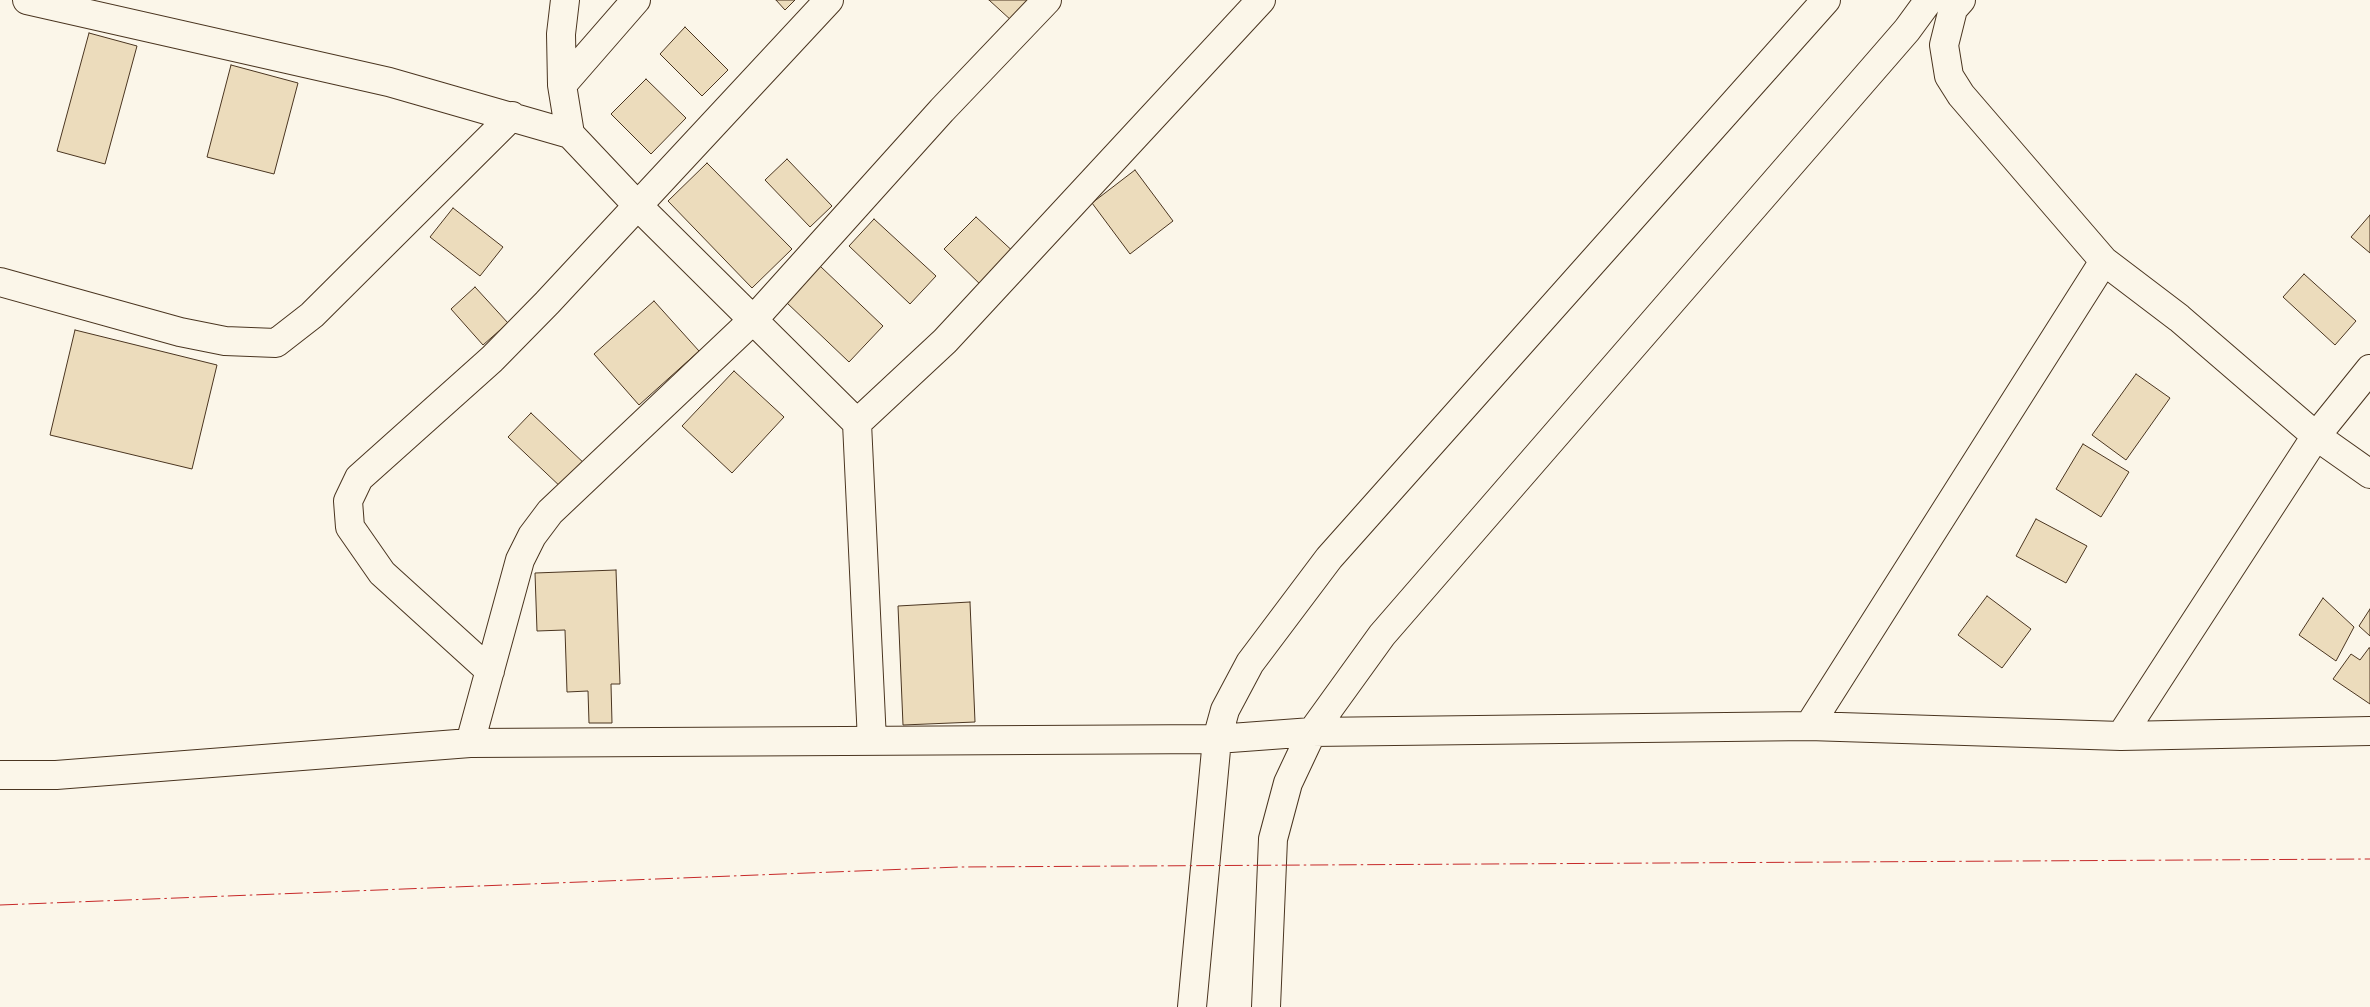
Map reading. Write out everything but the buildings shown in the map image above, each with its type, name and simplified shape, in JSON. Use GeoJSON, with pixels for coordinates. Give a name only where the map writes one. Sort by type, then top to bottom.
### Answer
{"type":"FeatureCollection","features":[{"type":"Feature","properties":{"kind":"street"},"geometry":{"type":"LineString","coordinates":[[27,0],[390,82],[570,134],[637,205],[857,423],[872,741]]}},
{"type":"Feature","properties":{"kind":"street"},"geometry":{"type":"LineString","coordinates":[[565,0],[560,34],[562,85],[570,134]]}},
{"type":"Feature","properties":{"kind":"street"},"geometry":{"type":"LineString","coordinates":[[562,85],[636,0]]}},
{"type":"Feature","properties":{"kind":"street"},"geometry":{"type":"LineString","coordinates":[[490,671],[382,572],[350,527],[348,500],[359,478],[492,359],[829,0]]}},
{"type":"Feature","properties":{"kind":"street"},"geometry":{"type":"LineString","coordinates":[[470,743],[520,560],[532,536],[550,512],[754,319],[942,110],[1047,0]]}},
{"type":"Feature","properties":{"kind":"street"},"geometry":{"type":"LineString","coordinates":[[857,423],[945,341],[1261,0]]}},
{"type":"Feature","properties":{"kind":"street"},"geometry":{"type":"LineString","coordinates":[[1192,1007],[1217,739],[1225,710],[1250,663],[1329,558],[1826,0]]}},
{"type":"Feature","properties":{"kind":"street"},"geometry":{"type":"LineString","coordinates":[[1266,1007],[1273,839],[1288,783],[1312,732],[1382,635],[1907,30],[1929,0]]}},
{"type":"Feature","properties":{"kind":"street"},"geometry":{"type":"LineString","coordinates":[[1961,0],[1954,10],[1944,45],[1949,76],[1961,95],[2104,261],[2179,318],[2316,436],[2370,474]]}},
{"type":"Feature","properties":{"kind":"street"},"geometry":{"type":"LineString","coordinates":[[0,282],[180,332],[225,341],[276,343],[312,315],[512,116]]}},
{"type":"Feature","properties":{"kind":"street"},"geometry":{"type":"LineString","coordinates":[[1809,726],[2104,261]]}},
{"type":"Feature","properties":{"kind":"street"},"geometry":{"type":"LineString","coordinates":[[2121,736],[2316,436],[2370,369]]}},
{"type":"Feature","properties":{"kind":"street"},"geometry":{"type":"LineString","coordinates":[[0,775],[56,775],[470,743],[1217,739],[1312,732],[1809,726],[2121,736],[2370,732]]}},
{"type":"Feature","properties":{"kind":"power"},"geometry":{"type":"LineString","coordinates":[[0,905],[959,867],[2370,859]]}}]}
